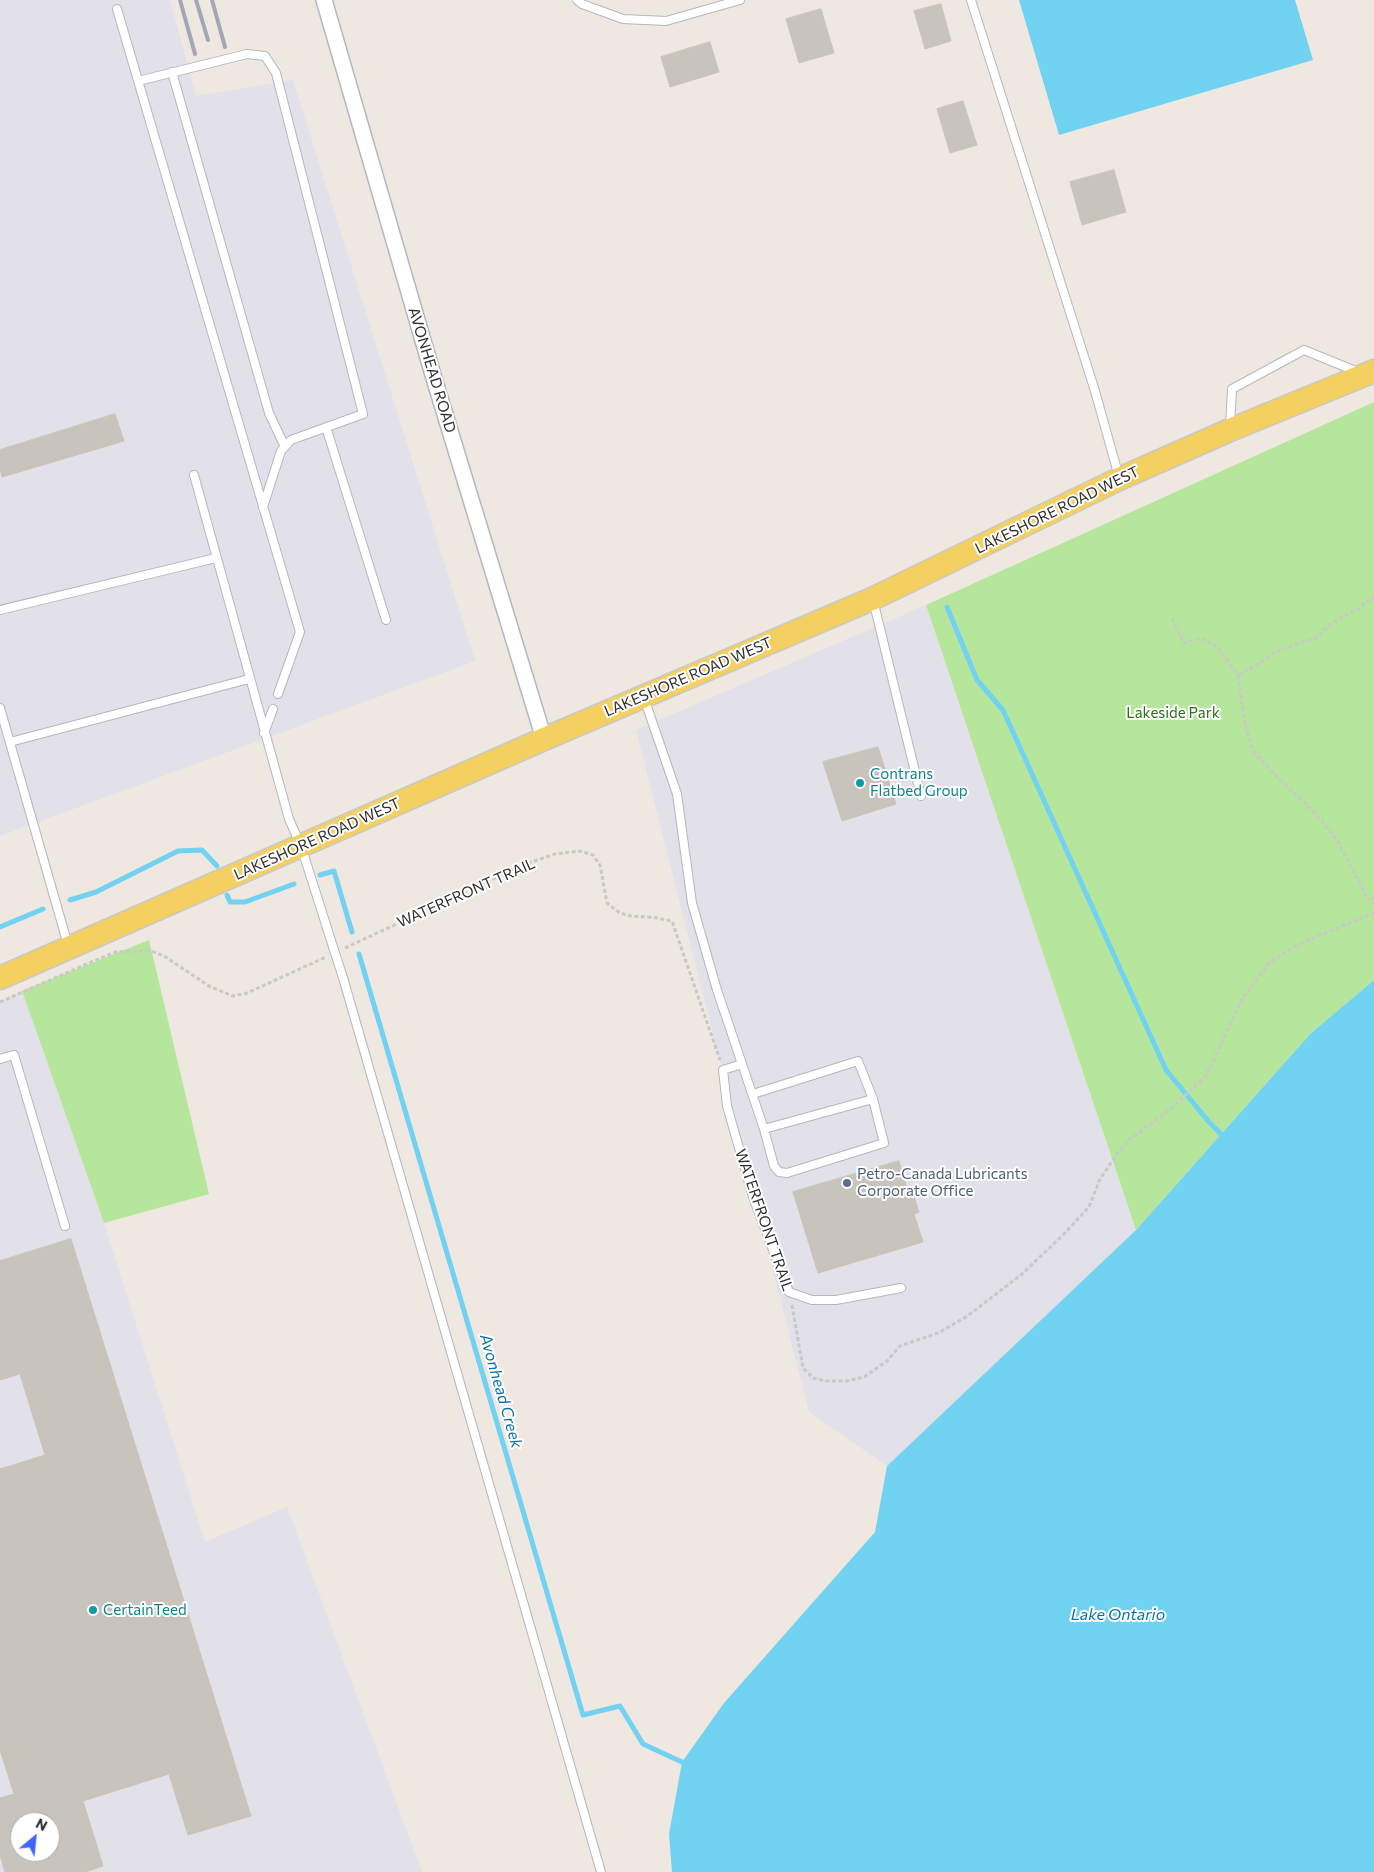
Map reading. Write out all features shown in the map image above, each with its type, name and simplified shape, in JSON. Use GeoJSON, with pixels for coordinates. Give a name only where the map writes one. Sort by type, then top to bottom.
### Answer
{"type":"FeatureCollection","features":[{"type":"Feature","properties":{"kind":"main road","name":"LAKESHORE ROAD WEST"},"geometry":{"type":"LineString","coordinates":[[0,978],[544,739],[872,598],[1119,479],[1230,430],[1369,373]]}},
{"type":"Feature","properties":{"kind":"street","name":"AVONHEAD ROAD"},"geometry":{"type":"LineString","coordinates":[[324,0],[433,375],[544,739]]}},
{"type":"Feature","properties":{"kind":"lane"},"geometry":{"type":"LineString","coordinates":[[577,0],[582,4],[623,19],[666,21],[740,0]]}},
{"type":"Feature","properties":{"kind":"lane"},"geometry":{"type":"LineString","coordinates":[[971,0],[1095,390],[1119,479]]}},
{"type":"Feature","properties":{"kind":"lane"},"geometry":{"type":"LineString","coordinates":[[117,9],[300,632],[278,694]]}},
{"type":"Feature","properties":{"kind":"lane"},"geometry":{"type":"LineString","coordinates":[[138,81],[247,54],[265,56],[276,73],[363,414],[291,440],[281,451],[263,507]]}},
{"type":"Feature","properties":{"kind":"lane"},"geometry":{"type":"LineString","coordinates":[[172,72],[269,413],[285,447]]}},
{"type":"Feature","properties":{"kind":"lane"},"geometry":{"type":"LineString","coordinates":[[1230,430],[1232,389],[1304,350],[1369,373]]}},
{"type":"Feature","properties":{"kind":"lane"},"geometry":{"type":"LineString","coordinates":[[326,427],[386,620]]}},
{"type":"Feature","properties":{"kind":"lane"},"geometry":{"type":"LineString","coordinates":[[194,475],[289,819],[301,846],[344,981],[601,1872]]}},
{"type":"Feature","properties":{"kind":"lane"},"geometry":{"type":"LineString","coordinates":[[0,610],[216,558]]}},
{"type":"Feature","properties":{"kind":"lane"},"geometry":{"type":"LineString","coordinates":[[872,598],[921,796]]}},
{"type":"Feature","properties":{"kind":"lane"},"geometry":{"type":"LineString","coordinates":[[10,742],[249,679]]}},
{"type":"Feature","properties":{"kind":"lane"},"geometry":{"type":"LineString","coordinates":[[643,696],[677,794],[692,903],[717,990],[752,1094],[764,1129],[774,1166],[778,1172],[787,1173],[884,1143],[873,1099],[858,1061],[752,1094]]}},
{"type":"Feature","properties":{"kind":"lane"},"geometry":{"type":"LineString","coordinates":[[0,708],[69,947]]}},
{"type":"Feature","properties":{"kind":"lane"},"geometry":{"type":"LineString","coordinates":[[264,733],[273,709]]}},
{"type":"Feature","properties":{"kind":"lane"},"geometry":{"type":"LineString","coordinates":[[0,1059],[14,1054],[65,1226]]}},
{"type":"Feature","properties":{"kind":"lane"},"geometry":{"type":"LineString","coordinates":[[724,1070],[742,1064]]}},
{"type":"Feature","properties":{"kind":"lane","name":"WATERFRONT TRAIL"},"geometry":{"type":"LineString","coordinates":[[724,1070],[728,1106],[753,1197],[789,1292]]}},
{"type":"Feature","properties":{"kind":"lane"},"geometry":{"type":"LineString","coordinates":[[764,1129],[873,1099]]}},
{"type":"Feature","properties":{"kind":"lane"},"geometry":{"type":"LineString","coordinates":[[789,1292],[812,1300],[836,1300],[901,1288]]}},
{"type":"Feature","properties":{"kind":"path"},"geometry":{"type":"LineString","coordinates":[[1238,675],[1275,652],[1316,637],[1374,596]]}},
{"type":"Feature","properties":{"kind":"path"},"geometry":{"type":"LineString","coordinates":[[1172,619],[1184,643],[1200,638],[1217,647],[1238,675],[1245,726],[1253,751],[1322,821],[1338,842],[1366,895],[1374,904]]}},
{"type":"Feature","properties":{"kind":"path","name":"WATERFRONT TRAIL"},"geometry":{"type":"LineString","coordinates":[[340,951],[523,865],[555,854],[579,851],[593,855],[600,865],[607,903],[617,912],[631,917],[649,917],[672,922],[724,1070]]}},
{"type":"Feature","properties":{"kind":"path","name":"WATERFRONT TRAIL"},"geometry":{"type":"LineString","coordinates":[[789,1292],[803,1368],[813,1378],[826,1381],[847,1381],[864,1377],[887,1361],[900,1346],[938,1333],[966,1317],[1021,1275],[1064,1234],[1089,1207],[1100,1179],[1119,1151],[1129,1140],[1168,1111],[1206,1076],[1242,999],[1270,962],[1299,944],[1374,913]]}},
{"type":"Feature","properties":{"kind":"path"},"geometry":{"type":"LineString","coordinates":[[0,1002],[116,952],[151,951],[172,961],[209,986],[233,996],[246,993],[331,955]]}},
{"type":"Feature","properties":{"kind":"shaded area"},"geometry":{"type":"Polygon","coordinates":[[[0,0],[170,0],[196,96],[293,80],[475,661],[0,836],[0,0]]]}},
{"type":"Feature","properties":{"kind":"shaded area"},"geometry":{"type":"Polygon","coordinates":[[[926,605],[1136,1230],[887,1466],[809,1412],[636,730],[926,605]]]}},
{"type":"Feature","properties":{"kind":"shaded area"},"geometry":{"type":"Polygon","coordinates":[[[22,991],[104,1223],[205,1542],[287,1507],[422,1872],[0,1872],[0,1002],[22,991]]]}},
{"type":"Feature","properties":{"kind":"green space","name":"Lakeside Park"},"geometry":{"type":"Polygon","coordinates":[[[1374,402],[1374,980],[1311,1033],[1136,1230],[926,605],[1374,402]]]}},
{"type":"Feature","properties":{"kind":"green space"},"geometry":{"type":"Polygon","coordinates":[[[149,940],[209,1194],[104,1223],[22,991],[149,940]]]}},
{"type":"Feature","properties":{"kind":"water"},"geometry":{"type":"Polygon","coordinates":[[[1019,0],[1295,0],[1313,60],[1059,135],[1019,0]]]}},
{"type":"Feature","properties":{"kind":"water","name":"Lake Ontario"},"geometry":{"type":"Polygon","coordinates":[[[1374,980],[1374,1872],[672,1872],[669,1834],[682,1762],[724,1703],[875,1532],[887,1466],[1136,1230],[1311,1033],[1374,980]]]}},
{"type":"Feature","properties":{"kind":"building"},"geometry":{"type":"Polygon","coordinates":[[[941,4],[951,41],[925,49],[914,11],[941,4]]]}},
{"type":"Feature","properties":{"kind":"building"},"geometry":{"type":"Polygon","coordinates":[[[821,9],[834,53],[799,63],[786,19],[821,9]]]}},
{"type":"Feature","properties":{"kind":"building"},"geometry":{"type":"Polygon","coordinates":[[[710,42],[719,72],[670,87],[661,57],[710,42]]]}},
{"type":"Feature","properties":{"kind":"building"},"geometry":{"type":"Polygon","coordinates":[[[963,101],[977,145],[950,153],[937,109],[963,101]]]}},
{"type":"Feature","properties":{"kind":"building"},"geometry":{"type":"Polygon","coordinates":[[[1114,170],[1126,212],[1082,225],[1070,182],[1114,170]]]}},
{"type":"Feature","properties":{"kind":"building"},"geometry":{"type":"Polygon","coordinates":[[[115,414],[124,441],[2,477],[0,450],[115,414]]]}},
{"type":"Feature","properties":{"kind":"building","name":"Contrans Flatbed Group"},"geometry":{"type":"Polygon","coordinates":[[[878,747],[896,804],[842,821],[823,762],[878,747]]]}},
{"type":"Feature","properties":{"kind":"building"},"geometry":{"type":"Polygon","coordinates":[[[899,1161],[907,1189],[911,1188],[919,1212],[914,1214],[923,1242],[818,1273],[793,1192],[899,1161]]]}},
{"type":"Feature","properties":{"kind":"building","name":"CertainTeed"},"geometry":{"type":"Polygon","coordinates":[[[71,1239],[251,1816],[188,1835],[169,1774],[83,1801],[103,1866],[85,1872],[5,1872],[0,1855],[0,1798],[14,1794],[0,1750],[0,1469],[45,1455],[20,1374],[0,1380],[0,1261],[71,1239]]]}},
{"type":"Feature","properties":{"kind":"waterway"},"geometry":{"type":"LineString","coordinates":[[947,607],[977,680],[1003,710],[1166,1070],[1209,1122],[1225,1138]]}},
{"type":"Feature","properties":{"kind":"waterway","name":"Avonhead Creek"},"geometry":{"type":"LineString","coordinates":[[70,900],[96,892],[178,851],[202,850],[217,866]]}},
{"type":"Feature","properties":{"kind":"waterway","name":"Avonhead Creek"},"geometry":{"type":"LineString","coordinates":[[320,875],[334,871],[352,932]]}},
{"type":"Feature","properties":{"kind":"waterway","name":"Avonhead Creek"},"geometry":{"type":"LineString","coordinates":[[227,895],[230,902],[245,902],[294,884]]}},
{"type":"Feature","properties":{"kind":"waterway","name":"Avonhead Creek"},"geometry":{"type":"LineString","coordinates":[[0,927],[43,909]]}},
{"type":"Feature","properties":{"kind":"waterway","name":"Avonhead Creek"},"geometry":{"type":"LineString","coordinates":[[359,954],[583,1715],[620,1706],[643,1744],[682,1762]]}},
{"type":"Feature","properties":{"kind":"railway"},"geometry":{"type":"LineString","coordinates":[[180,0],[195,54]]}},
{"type":"Feature","properties":{"kind":"railway"},"geometry":{"type":"LineString","coordinates":[[196,0],[208,40]]}},
{"type":"Feature","properties":{"kind":"railway"},"geometry":{"type":"LineString","coordinates":[[212,0],[225,47]]}},
{"type":"Feature","properties":{"kind":"place","name":"Contrans Flatbed Group"},"geometry":{"type":"Point","coordinates":[860,783]}},
{"type":"Feature","properties":{"kind":"place","name":"Petro-Canada Lubricants Corporate Office"},"geometry":{"type":"Point","coordinates":[847,1183]}},
{"type":"Feature","properties":{"kind":"place","name":"CertainTeed"},"geometry":{"type":"Point","coordinates":[93,1610]}}]}
